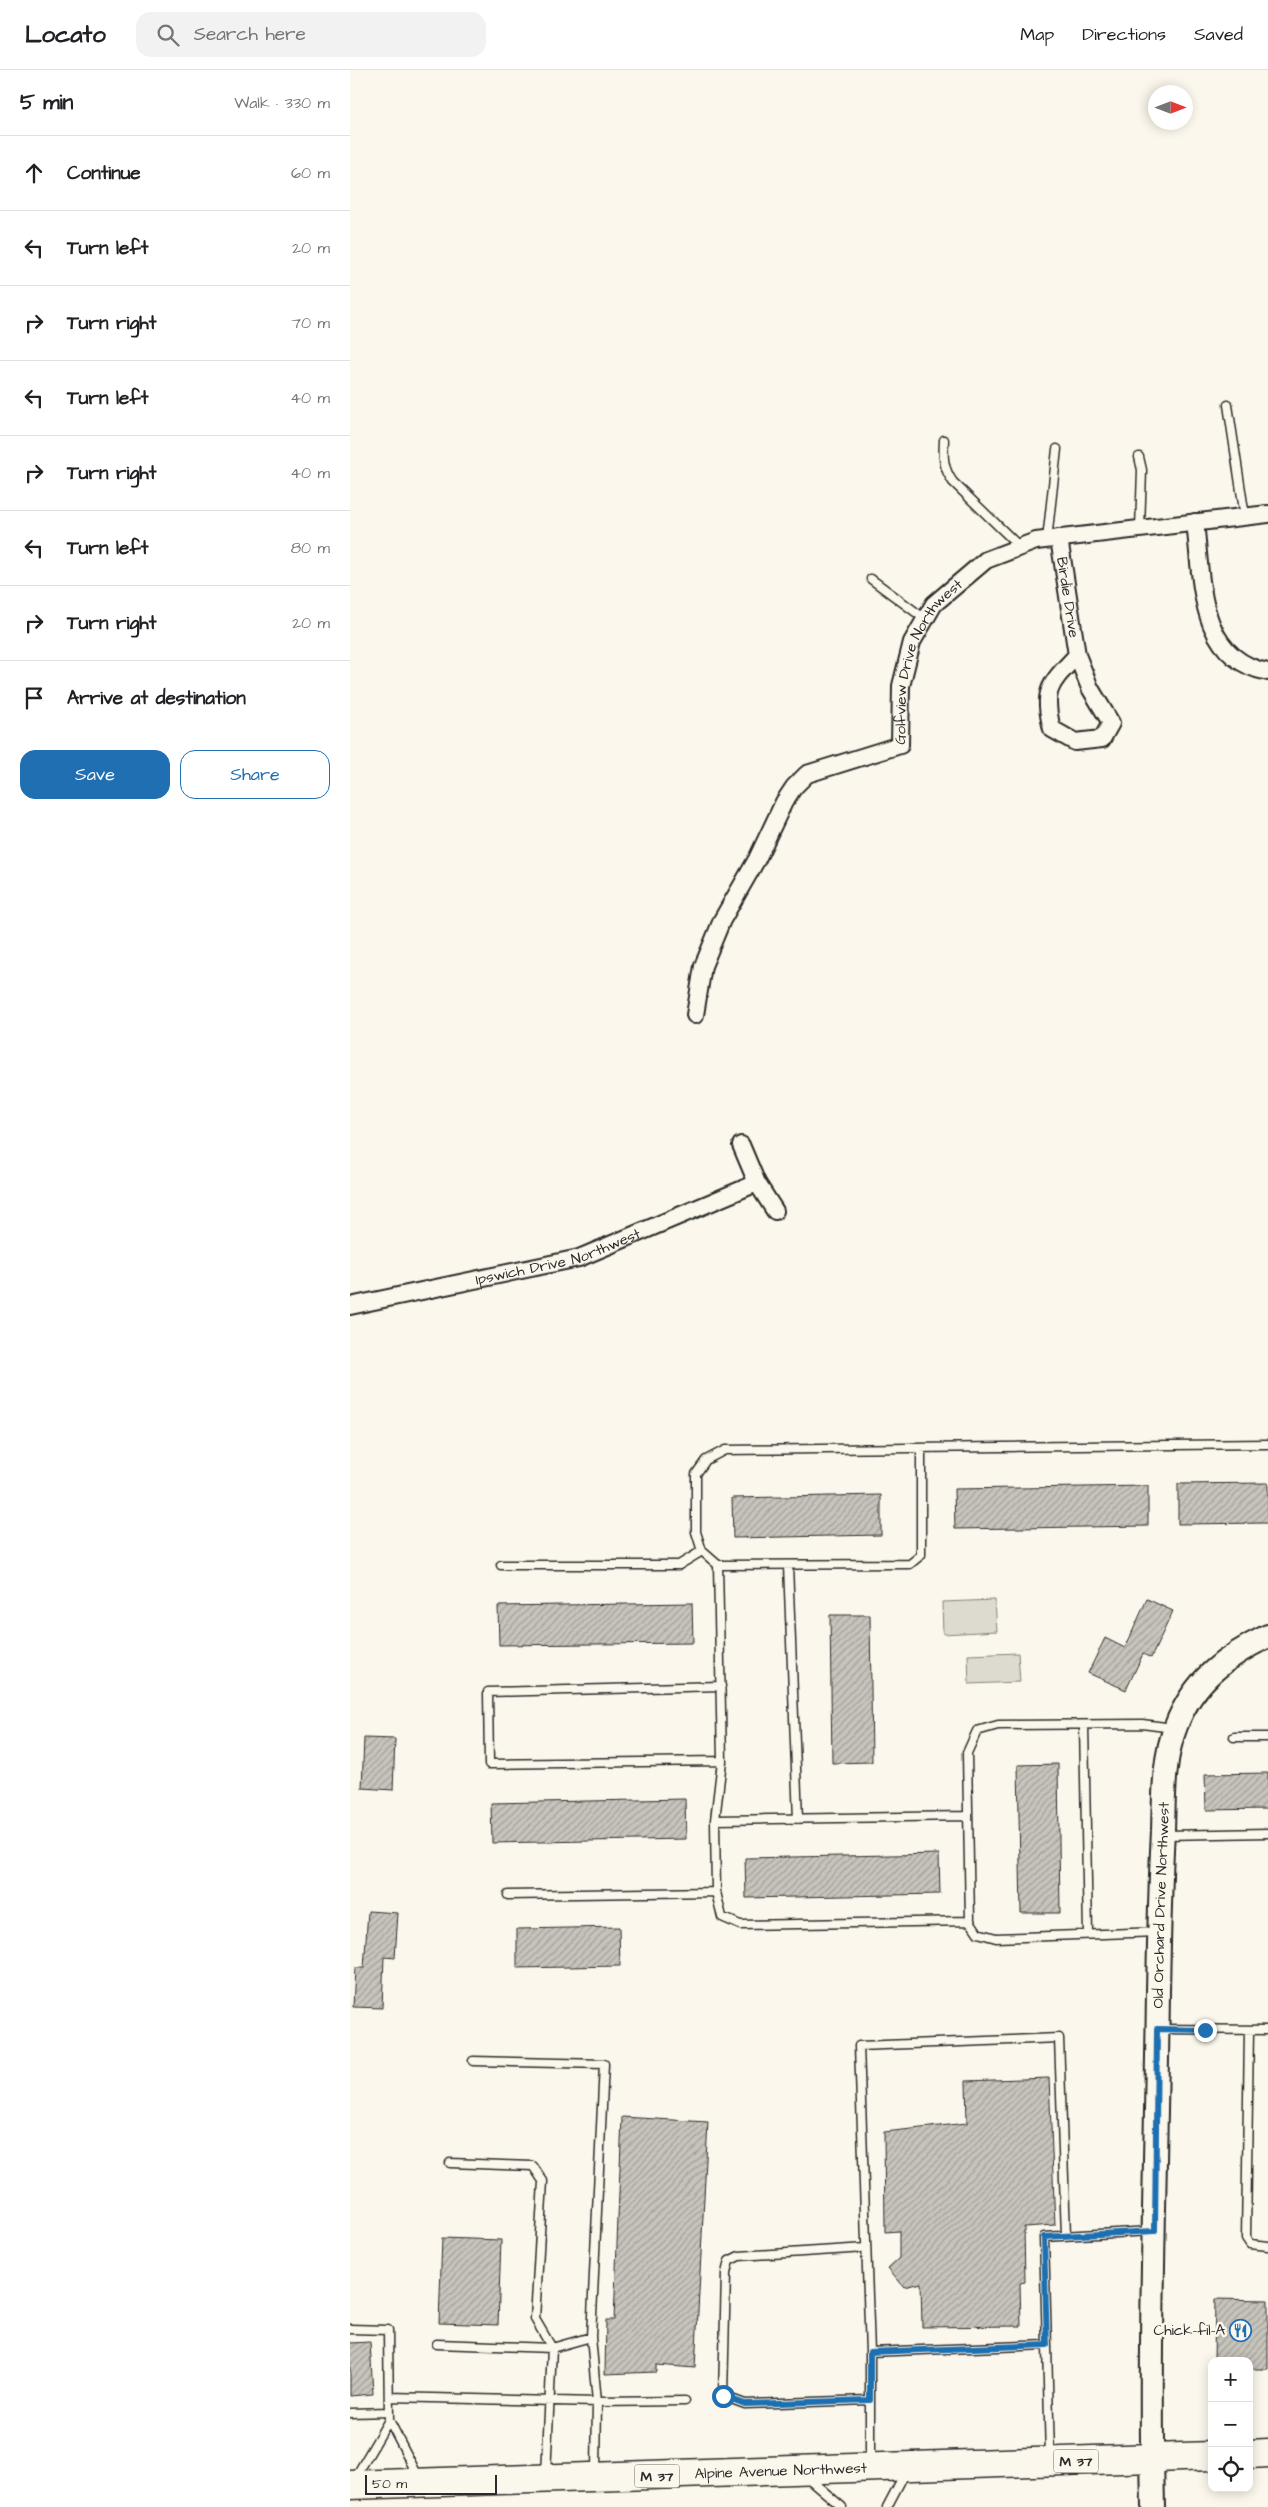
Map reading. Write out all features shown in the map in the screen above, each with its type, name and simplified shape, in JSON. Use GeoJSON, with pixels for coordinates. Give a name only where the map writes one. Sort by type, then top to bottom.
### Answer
{"type":"FeatureCollection","features":[{"type":"Feature","properties":{"kind":"highway"},"geometry":{"type":"LineString","coordinates":[[1253,2454],[1268,2454]]}},
{"type":"Feature","properties":{"kind":"highway","name":"Alpine Avenue Northwest"},"geometry":{"type":"LineString","coordinates":[[351,2485],[1208,2456]]}},
{"type":"Feature","properties":{"kind":"street","name":"Golfview Drive Northwest"},"geometry":{"type":"LineString","coordinates":[[695,1015],[702,966],[722,920],[753,866],[784,802],[794,787],[807,774],[900,745],[901,686],[912,642],[934,604],[986,560],[1020,547],[1053,539],[1268,514]]}},
{"type":"Feature","properties":{"kind":"street"},"geometry":{"type":"LineString","coordinates":[[1195,522],[1206,614],[1212,629],[1235,659],[1268,672]]}},
{"type":"Feature","properties":{"kind":"street","name":"Birdie Drive"},"geometry":{"type":"LineString","coordinates":[[1053,539],[1077,656],[1090,688],[1111,723],[1102,739],[1075,742],[1052,729],[1046,703],[1054,680],[1077,656]]}},
{"type":"Feature","properties":{"kind":"street"},"geometry":{"type":"LineString","coordinates":[[741,1145],[756,1183],[774,1211]]}},
{"type":"Feature","properties":{"kind":"street","name":"Ipswich Drive Northwest"},"geometry":{"type":"LineString","coordinates":[[350,1306],[579,1258],[756,1183]]}},
{"type":"Feature","properties":{"kind":"street","name":"Old Orchard Drive Northwest"},"geometry":{"type":"LineString","coordinates":[[1153,2507],[1157,2029],[1162,1835],[1168,1754],[1175,1728],[1186,1704],[1220,1663],[1268,1636]]}},
{"type":"Feature","properties":{"kind":"lane"},"geometry":{"type":"LineString","coordinates":[[1228,405],[1245,517]]}},
{"type":"Feature","properties":{"kind":"lane"},"geometry":{"type":"LineString","coordinates":[[944,440],[943,460],[946,472],[952,482],[1020,547]]}},
{"type":"Feature","properties":{"kind":"lane"},"geometry":{"type":"LineString","coordinates":[[1053,539],[1057,449]]}},
{"type":"Feature","properties":{"kind":"lane"},"geometry":{"type":"LineString","coordinates":[[1139,457],[1142,470],[1140,529]]}},
{"type":"Feature","properties":{"kind":"lane"},"geometry":{"type":"LineString","coordinates":[[871,579],[925,620]]}},
{"type":"Feature","properties":{"kind":"lane"},"geometry":{"type":"LineString","coordinates":[[921,1448],[921,1555],[910,1564],[718,1565],[702,1551],[696,1532],[696,1474],[706,1460],[725,1450],[1268,1444]]}},
{"type":"Feature","properties":{"kind":"lane"},"geometry":{"type":"LineString","coordinates":[[501,1565],[680,1565],[702,1551]]}},
{"type":"Feature","properties":{"kind":"lane"},"geometry":{"type":"LineString","coordinates":[[718,1565],[722,1761],[716,1820],[716,1892],[722,1917],[740,1925],[970,1921]]}},
{"type":"Feature","properties":{"kind":"lane"},"geometry":{"type":"LineString","coordinates":[[788,1565],[798,1819]]}},
{"type":"Feature","properties":{"kind":"lane"},"geometry":{"type":"LineString","coordinates":[[720,1686],[488,1692],[489,1764],[722,1761]]}},
{"type":"Feature","properties":{"kind":"lane"},"geometry":{"type":"LineString","coordinates":[[1084,1724],[1088,1934]]}},
{"type":"Feature","properties":{"kind":"lane"},"geometry":{"type":"LineString","coordinates":[[1159,1932],[996,1938],[978,1933],[970,1921],[967,1753],[977,1731],[998,1725],[1142,1724],[1175,1728]]}},
{"type":"Feature","properties":{"kind":"lane"},"geometry":{"type":"LineString","coordinates":[[1234,1737],[1268,1737]]}},
{"type":"Feature","properties":{"kind":"lane"},"geometry":{"type":"LineString","coordinates":[[716,1820],[968,1816]]}},
{"type":"Feature","properties":{"kind":"lane"},"geometry":{"type":"LineString","coordinates":[[1162,1835],[1268,1832]]}},
{"type":"Feature","properties":{"kind":"lane"},"geometry":{"type":"LineString","coordinates":[[508,1895],[716,1892]]}},
{"type":"Feature","properties":{"kind":"lane"},"geometry":{"type":"LineString","coordinates":[[1157,2029],[1268,2030]]}},
{"type":"Feature","properties":{"kind":"lane"},"geometry":{"type":"LineString","coordinates":[[1249,2030],[1246,2238],[1250,2244],[1268,2246]]}},
{"type":"Feature","properties":{"kind":"lane"},"geometry":{"type":"LineString","coordinates":[[870,2468],[870,2352],[859,2046],[1059,2038],[1066,2236]]}},
{"type":"Feature","properties":{"kind":"lane"},"geometry":{"type":"LineString","coordinates":[[472,2061],[604,2064],[591,2337],[597,2402],[595,2478]]}},
{"type":"Feature","properties":{"kind":"lane"},"geometry":{"type":"LineString","coordinates":[[450,2163],[533,2166],[543,2181],[535,2319],[552,2348],[546,2479]]}},
{"type":"Feature","properties":{"kind":"lane"},"geometry":{"type":"LineString","coordinates":[[1050,2462],[1044,2237],[1155,2231]]}},
{"type":"Feature","properties":{"kind":"lane"},"geometry":{"type":"LineString","coordinates":[[866,2248],[738,2256],[729,2262],[726,2273],[723,2396],[745,2404],[870,2400]]}},
{"type":"Feature","properties":{"kind":"lane"},"geometry":{"type":"LineString","coordinates":[[350,2330],[388,2330],[389,2416],[421,2483]]}},
{"type":"Feature","properties":{"kind":"lane"},"geometry":{"type":"LineString","coordinates":[[437,2344],[552,2348],[591,2337]]}},
{"type":"Feature","properties":{"kind":"lane"},"geometry":{"type":"LineString","coordinates":[[870,2352],[1047,2345]]}},
{"type":"Feature","properties":{"kind":"lane"},"geometry":{"type":"LineString","coordinates":[[389,2397],[597,2402],[685,2401]]}},
{"type":"Feature","properties":{"kind":"lane"},"geometry":{"type":"LineString","coordinates":[[350,2413],[389,2416]]}},
{"type":"Feature","properties":{"kind":"lane"},"geometry":{"type":"LineString","coordinates":[[351,2485],[389,2416]]}},
{"type":"Feature","properties":{"kind":"lane"},"geometry":{"type":"LineString","coordinates":[[887,2507],[909,2466]]}},
{"type":"Feature","properties":{"kind":"lane"},"geometry":{"type":"LineString","coordinates":[[800,2471],[842,2507]]}},
{"type":"Feature","properties":{"kind":"shaded area"},"geometry":{"type":"Polygon","coordinates":[[[995,1600],[997,1631],[943,1634],[942,1602],[995,1600]]]}},
{"type":"Feature","properties":{"kind":"shaded area"},"geometry":{"type":"Polygon","coordinates":[[[1018,1653],[1020,1682],[969,1684],[968,1655],[1018,1653]]]}},
{"type":"Feature","properties":{"kind":"building"},"geometry":{"type":"Polygon","coordinates":[[[1268,1483],[1268,1523],[1178,1524],[1178,1484],[1268,1483]]]}},
{"type":"Feature","properties":{"kind":"building"},"geometry":{"type":"Polygon","coordinates":[[[1148,1486],[1148,1526],[955,1529],[954,1489],[1148,1486]]]}},
{"type":"Feature","properties":{"kind":"building"},"geometry":{"type":"Polygon","coordinates":[[[881,1495],[881,1535],[733,1538],[732,1498],[881,1495]]]}},
{"type":"Feature","properties":{"kind":"building"},"geometry":{"type":"Polygon","coordinates":[[[1147,1599],[1173,1611],[1151,1658],[1143,1654],[1126,1690],[1088,1673],[1105,1638],[1125,1648],[1147,1599]]]}},
{"type":"Feature","properties":{"kind":"building"},"geometry":{"type":"Polygon","coordinates":[[[692,1603],[693,1643],[499,1645],[498,1606],[692,1603]]]}},
{"type":"Feature","properties":{"kind":"building"},"geometry":{"type":"Polygon","coordinates":[[[830,1615],[870,1615],[872,1762],[832,1763],[830,1615]]]}},
{"type":"Feature","properties":{"kind":"building"},"geometry":{"type":"Polygon","coordinates":[[[364,1738],[395,1739],[393,1790],[362,1788],[364,1738]]]}},
{"type":"Feature","properties":{"kind":"building"},"geometry":{"type":"Polygon","coordinates":[[[1058,1764],[1060,1913],[1021,1913],[1018,1765],[1058,1764]]]}},
{"type":"Feature","properties":{"kind":"building"},"geometry":{"type":"Polygon","coordinates":[[[1268,1773],[1268,1809],[1206,1810],[1205,1774],[1268,1773]]]}},
{"type":"Feature","properties":{"kind":"building"},"geometry":{"type":"Polygon","coordinates":[[[685,1799],[686,1839],[492,1843],[491,1803],[685,1799]]]}},
{"type":"Feature","properties":{"kind":"building"},"geometry":{"type":"Polygon","coordinates":[[[939,1854],[940,1894],[746,1898],[745,1858],[939,1854]]]}},
{"type":"Feature","properties":{"kind":"building"},"geometry":{"type":"Polygon","coordinates":[[[368,1911],[398,1913],[395,1958],[384,1957],[382,2008],[353,2007],[355,1968],[364,1968],[368,1911]]]}},
{"type":"Feature","properties":{"kind":"building"},"geometry":{"type":"Polygon","coordinates":[[[619,1927],[620,1966],[517,1968],[517,1929],[619,1927]]]}},
{"type":"Feature","properties":{"kind":"building"},"geometry":{"type":"Polygon","coordinates":[[[1049,2078],[1055,2225],[1024,2227],[1025,2282],[1020,2283],[1021,2326],[922,2327],[921,2283],[904,2287],[888,2268],[899,2258],[899,2231],[885,2232],[884,2132],[967,2123],[966,2081],[1049,2078]]]}},
{"type":"Feature","properties":{"kind":"building"},"geometry":{"type":"Polygon","coordinates":[[[622,2117],[708,2122],[695,2368],[656,2365],[656,2372],[605,2374],[606,2320],[614,2320],[622,2117]]]}},
{"type":"Feature","properties":{"kind":"building"},"geometry":{"type":"Polygon","coordinates":[[[442,2238],[501,2240],[498,2325],[439,2323],[442,2238]]]}},
{"type":"Feature","properties":{"kind":"building","name":"Chick-fil-A"},"geometry":{"type":"Polygon","coordinates":[[[1215,2299],[1268,2300],[1268,2369],[1253,2369],[1253,2357],[1214,2357],[1215,2299]]]}},
{"type":"Feature","properties":{"kind":"building"},"geometry":{"type":"Polygon","coordinates":[[[370,2342],[373,2394],[350,2396],[350,2343],[370,2342]]]}},
{"type":"Feature","properties":{"kind":"place","name":"Chick-fil-A"},"geometry":{"type":"Point","coordinates":[1241,2330]}},
{"type":"Feature","properties":{"kind":"route"},"geometry":{"type":"LineString","coordinates":[[723,2396],[732,2401],[745,2404],[870,2400],[870,2352],[1047,2345],[1044,2237],[1155,2231],[1157,2029],[1205,2030]]}}]}
